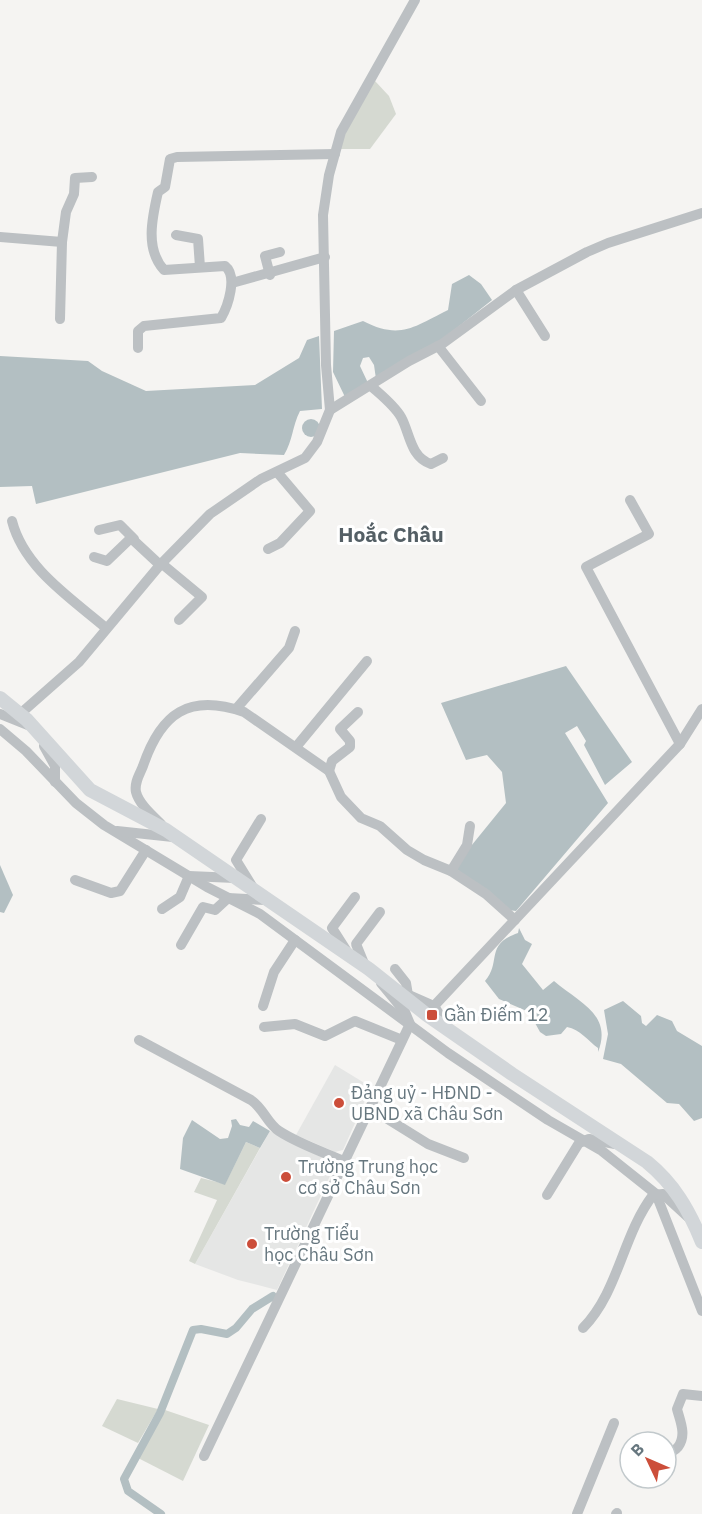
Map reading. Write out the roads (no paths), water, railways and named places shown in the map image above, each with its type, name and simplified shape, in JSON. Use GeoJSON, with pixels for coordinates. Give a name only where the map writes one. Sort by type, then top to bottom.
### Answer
{"type":"FeatureCollection","features":[{"type":"Feature","properties":{"kind":"main road"},"geometry":{"type":"LineString","coordinates":[[0,698],[20,714],[90,790],[169,833],[367,968],[450,1031],[512,1074],[627,1146],[665,1177],[681,1197],[702,1242]]}},
{"type":"Feature","properties":{"kind":"street"},"geometry":{"type":"LineString","coordinates":[[20,714],[79,662],[160,564],[210,514],[235,495],[305,458],[317,442],[330,410],[326,365],[323,215],[335,154],[341,132],[415,0]]}},
{"type":"Feature","properties":{"kind":"street"},"geometry":{"type":"LineString","coordinates":[[138,348],[138,331],[144,326],[221,318],[232,283],[230,271],[225,266],[163,270],[152,249],[155,206],[159,189],[165,187],[170,159],[335,154]]}},
{"type":"Feature","properties":{"kind":"street"},"geometry":{"type":"LineString","coordinates":[[60,320],[62,242],[66,212],[74,194],[74,180],[92,177]]}},
{"type":"Feature","properties":{"kind":"street"},"geometry":{"type":"LineString","coordinates":[[330,410],[438,346],[516,290],[608,243],[702,213]]}},
{"type":"Feature","properties":{"kind":"street"},"geometry":{"type":"LineString","coordinates":[[176,235],[198,239],[200,267]]}},
{"type":"Feature","properties":{"kind":"street"},"geometry":{"type":"LineString","coordinates":[[0,237],[62,242]]}},
{"type":"Feature","properties":{"kind":"street"},"geometry":{"type":"LineString","coordinates":[[270,275],[265,256],[280,252]]}},
{"type":"Feature","properties":{"kind":"street"},"geometry":{"type":"LineString","coordinates":[[232,283],[270,275],[325,257]]}},
{"type":"Feature","properties":{"kind":"street"},"geometry":{"type":"LineString","coordinates":[[516,290],[545,336]]}},
{"type":"Feature","properties":{"kind":"street"},"geometry":{"type":"LineString","coordinates":[[438,346],[481,401]]}},
{"type":"Feature","properties":{"kind":"street"},"geometry":{"type":"LineString","coordinates":[[371,386],[395,409],[409,440],[422,459],[431,464],[443,458]]}},
{"type":"Feature","properties":{"kind":"street"},"geometry":{"type":"LineString","coordinates":[[268,549],[279,543],[310,511],[277,472]]}},
{"type":"Feature","properties":{"kind":"street"},"geometry":{"type":"LineString","coordinates":[[630,500],[649,534],[586,567],[680,744]]}},
{"type":"Feature","properties":{"kind":"street"},"geometry":{"type":"LineString","coordinates":[[12,522],[16,535],[28,556],[106,628]]}},
{"type":"Feature","properties":{"kind":"street"},"geometry":{"type":"LineString","coordinates":[[99,530],[120,525],[160,564],[202,597],[179,620]]}},
{"type":"Feature","properties":{"kind":"street"},"geometry":{"type":"LineString","coordinates":[[94,557],[107,561],[128,540],[134,539]]}},
{"type":"Feature","properties":{"kind":"street"},"geometry":{"type":"LineString","coordinates":[[236,709],[289,648],[295,631]]}},
{"type":"Feature","properties":{"kind":"street"},"geometry":{"type":"LineString","coordinates":[[296,747],[368,661]]}},
{"type":"Feature","properties":{"kind":"street"},"geometry":{"type":"LineString","coordinates":[[169,833],[137,795],[135,788],[151,742],[171,718],[184,709],[207,702],[236,709],[329,771],[341,797],[361,818],[380,826],[407,850],[424,861],[452,871],[486,894],[515,920]]}},
{"type":"Feature","properties":{"kind":"street"},"geometry":{"type":"LineString","coordinates":[[434,1006],[680,744],[702,709]]}},
{"type":"Feature","properties":{"kind":"street"},"geometry":{"type":"LineString","coordinates":[[329,771],[333,761],[350,747],[350,741],[340,729],[358,712]]}},
{"type":"Feature","properties":{"kind":"street"},"geometry":{"type":"LineString","coordinates":[[0,714],[34,729],[53,760],[55,782]]}},
{"type":"Feature","properties":{"kind":"street"},"geometry":{"type":"LineString","coordinates":[[0,729],[76,803],[114,831],[189,876],[260,914],[499,1089],[602,1151],[656,1194],[702,1311]]}},
{"type":"Feature","properties":{"kind":"street"},"geometry":{"type":"LineString","coordinates":[[261,819],[236,860],[263,897]]}},
{"type":"Feature","properties":{"kind":"street"},"geometry":{"type":"LineString","coordinates":[[452,871],[467,845],[470,826]]}},
{"type":"Feature","properties":{"kind":"street"},"geometry":{"type":"LineString","coordinates":[[114,831],[169,833]]}},
{"type":"Feature","properties":{"kind":"street"},"geometry":{"type":"LineString","coordinates":[[75,880],[111,893],[120,891],[146,850]]}},
{"type":"Feature","properties":{"kind":"street"},"geometry":{"type":"LineString","coordinates":[[189,876],[235,878]]}},
{"type":"Feature","properties":{"kind":"street"},"geometry":{"type":"LineString","coordinates":[[162,909],[180,897],[189,876]]}},
{"type":"Feature","properties":{"kind":"street"},"geometry":{"type":"LineString","coordinates":[[182,945],[201,908],[218,909],[228,898],[263,897]]}},
{"type":"Feature","properties":{"kind":"street"},"geometry":{"type":"LineString","coordinates":[[349,956],[332,928],[355,897]]}},
{"type":"Feature","properties":{"kind":"street"},"geometry":{"type":"LineString","coordinates":[[204,1456],[410,1024],[405,1012],[367,968],[356,944],[380,912]]}},
{"type":"Feature","properties":{"kind":"street"},"geometry":{"type":"LineString","coordinates":[[263,1006],[274,972],[295,940]]}},
{"type":"Feature","properties":{"kind":"street"},"geometry":{"type":"LineString","coordinates":[[395,969],[406,983],[409,998],[434,1006],[450,1031]]}},
{"type":"Feature","properties":{"kind":"street"},"geometry":{"type":"LineString","coordinates":[[264,1027],[295,1024],[325,1036],[355,1021],[402,1040]]}},
{"type":"Feature","properties":{"kind":"street"},"geometry":{"type":"LineString","coordinates":[[139,1040],[251,1100],[259,1106],[270,1124],[280,1132],[344,1161]]}},
{"type":"Feature","properties":{"kind":"street"},"geometry":{"type":"LineString","coordinates":[[370,1108],[428,1144],[464,1158]]}},
{"type":"Feature","properties":{"kind":"street"},"geometry":{"type":"LineString","coordinates":[[547,1195],[577,1144],[589,1139],[627,1146]]}},
{"type":"Feature","properties":{"kind":"street"},"geometry":{"type":"LineString","coordinates":[[583,1328],[605,1299],[624,1248],[651,1198],[656,1194],[663,1194],[695,1224]]}},
{"type":"Feature","properties":{"kind":"street"},"geometry":{"type":"LineString","coordinates":[[678,1446],[683,1424],[677,1409],[682,1394],[702,1396]]}},
{"type":"Feature","properties":{"kind":"street"},"geometry":{"type":"LineString","coordinates":[[577,1514],[614,1423]]}},
{"type":"Feature","properties":{"kind":"waterway"},"geometry":{"type":"LineString","coordinates":[[161,1514],[128,1491],[124,1479],[160,1413],[193,1330],[201,1329],[227,1334],[236,1328],[252,1309],[273,1296]]}},
{"type":"Feature","properties":{"kind":"place","name":"Gần Điếm 12"},"geometry":{"type":"Point","coordinates":[432,1015]}},
{"type":"Feature","properties":{"kind":"place","name":"Đảng uỷ - HĐND - UBND xã Châu Sơn"},"geometry":{"type":"Point","coordinates":[339,1103]}},
{"type":"Feature","properties":{"kind":"place","name":"Trường Trung học cơ sở Châu Sơn"},"geometry":{"type":"Point","coordinates":[286,1177]}},
{"type":"Feature","properties":{"kind":"place","name":"Trường Tiểu học Châu Sơn"},"geometry":{"type":"Point","coordinates":[252,1244]}},
{"type":"Feature","properties":{"kind":"district","name":"Hoắc Châu"},"geometry":{"type":"Point","coordinates":[391,535]}}]}
